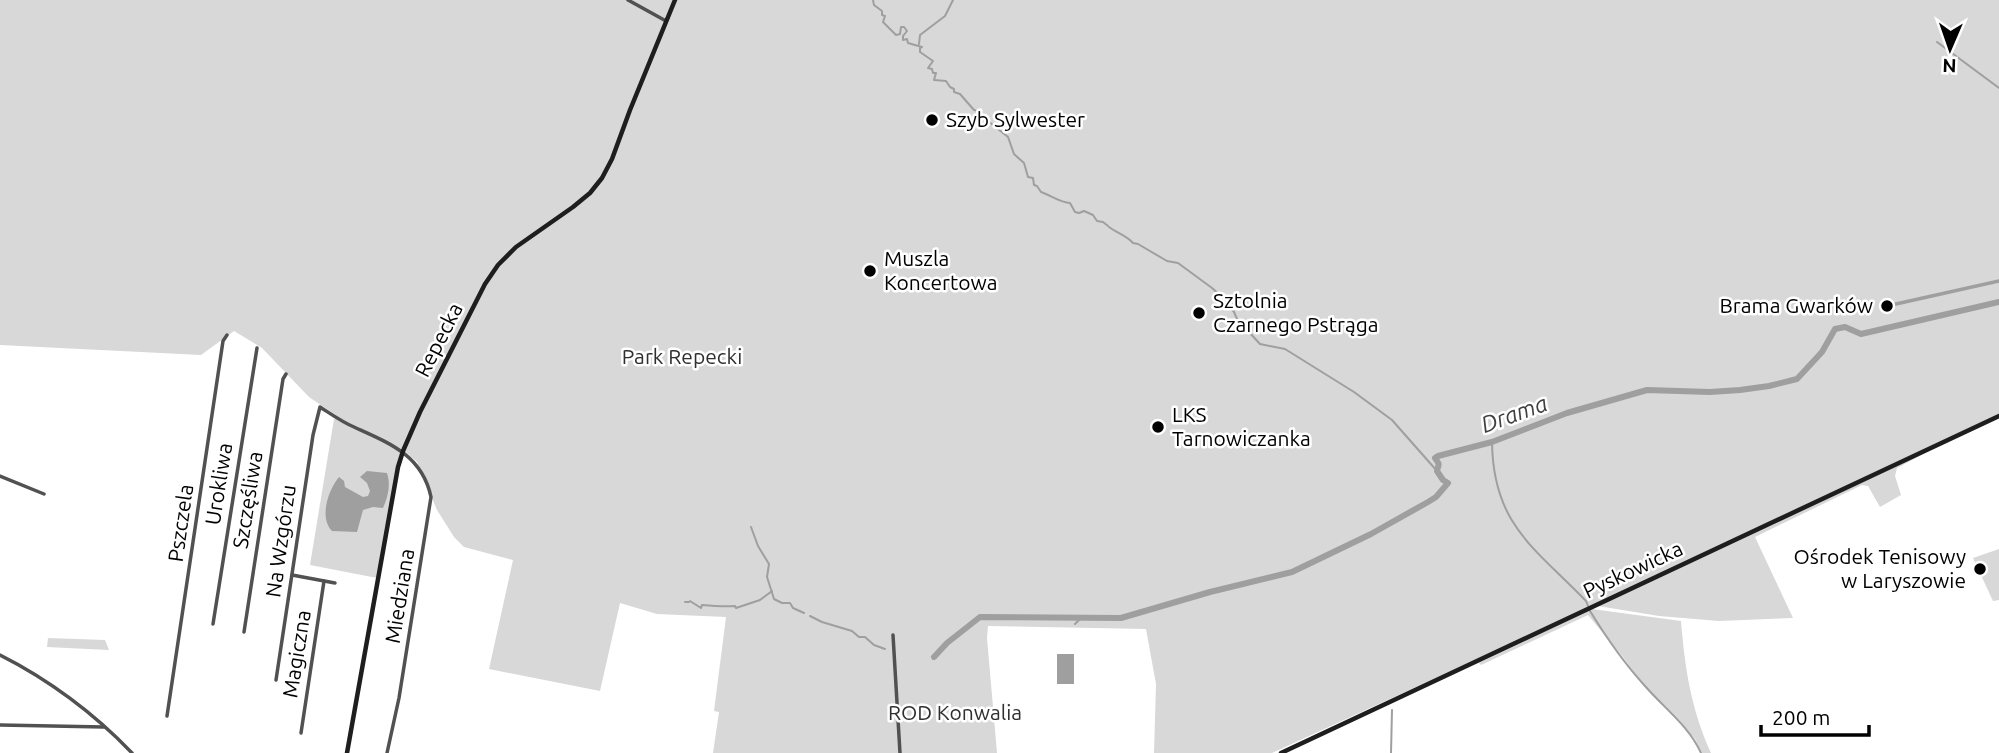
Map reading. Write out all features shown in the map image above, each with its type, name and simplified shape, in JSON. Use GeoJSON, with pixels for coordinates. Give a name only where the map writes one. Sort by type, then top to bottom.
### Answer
{"type":"FeatureCollection","features":[{"type":"Feature","properties":{"kind":"street"},"geometry":{"type":"LineString","coordinates":[[628,0],[666,21]]}},
{"type":"Feature","properties":{"kind":"street","name":"Repecka"},"geometry":{"type":"LineString","coordinates":[[347,753],[396,477],[403,451],[438,375],[491,274],[516,247],[573,207],[590,193],[602,178],[675,0]]}},
{"type":"Feature","properties":{"kind":"street","name":"Pszczela"},"geometry":{"type":"LineString","coordinates":[[167,716],[223,341],[227,335]]}},
{"type":"Feature","properties":{"kind":"street","name":"Urokliwa"},"geometry":{"type":"LineString","coordinates":[[213,624],[257,348]]}},
{"type":"Feature","properties":{"kind":"street","name":"Szczęśliwa"},"geometry":{"type":"LineString","coordinates":[[244,632],[283,379],[286,374]]}},
{"type":"Feature","properties":{"kind":"street","name":"Na Wzgórzu"},"geometry":{"type":"LineString","coordinates":[[276,680],[313,435],[320,407],[403,451]]}},
{"type":"Feature","properties":{"kind":"street","name":"Pyskowicka"},"geometry":{"type":"LineString","coordinates":[[1281,753],[1999,416]]}},
{"type":"Feature","properties":{"kind":"street","name":"Miedziana"},"geometry":{"type":"LineString","coordinates":[[387,753],[399,698],[431,502],[430,492],[419,469],[403,451]]}},
{"type":"Feature","properties":{"kind":"street"},"geometry":{"type":"LineString","coordinates":[[0,475],[44,494]]}},
{"type":"Feature","properties":{"kind":"street"},"geometry":{"type":"LineString","coordinates":[[292,575],[335,583]]}},
{"type":"Feature","properties":{"kind":"street","name":"Magiczna"},"geometry":{"type":"LineString","coordinates":[[301,733],[324,581]]}},
{"type":"Feature","properties":{"kind":"street"},"geometry":{"type":"LineString","coordinates":[[892,635],[900,753]]}},
{"type":"Feature","properties":{"kind":"street"},"geometry":{"type":"LineString","coordinates":[[0,655],[66,696],[106,727],[132,753]]}},
{"type":"Feature","properties":{"kind":"street"},"geometry":{"type":"LineString","coordinates":[[0,725],[106,727]]}},
{"type":"Feature","properties":{"kind":"green space"},"geometry":{"type":"Polygon","coordinates":[[[0,0],[1999,0],[1999,414],[1584,610],[1272,753],[1154,753],[1156,684],[1146,629],[988,626],[997,753],[713,753],[719,712],[714,711],[726,617],[657,614],[620,603],[600,691],[489,669],[513,560],[464,547],[454,537],[437,510],[417,462],[401,448],[377,578],[310,565],[334,419],[337,416],[309,397],[262,348],[234,331],[201,355],[0,345],[0,0]]]}},
{"type":"Feature","properties":{"kind":"green space"},"geometry":{"type":"Polygon","coordinates":[[[1925,453],[1897,468],[1895,476],[1901,495],[1880,507],[1868,486],[1862,485],[1755,537],[1793,618],[1719,621],[1659,616],[1598,606],[1925,453]]]}},
{"type":"Feature","properties":{"kind":"green space"},"geometry":{"type":"Polygon","coordinates":[[[1999,549],[1999,600],[1993,601],[1973,558],[1999,549]]]}},
{"type":"Feature","properties":{"kind":"green space"},"geometry":{"type":"Polygon","coordinates":[[[1592,609],[1681,621],[1690,688],[1698,721],[1711,753],[1702,753],[1695,739],[1643,685],[1588,615],[1481,665],[1479,663],[1592,609]]]}},
{"type":"Feature","properties":{"kind":"green space"},"geometry":{"type":"Polygon","coordinates":[[[48,638],[105,640],[109,650],[47,647],[48,638]]]}},
{"type":"Feature","properties":{"kind":"shaded area"},"geometry":{"type":"Polygon","coordinates":[[[367,471],[387,473],[388,491],[383,508],[363,510],[357,532],[332,531],[326,519],[326,504],[335,483],[339,477],[344,481],[345,487],[363,497],[368,496],[370,491],[367,483],[360,477],[367,471]]]}},
{"type":"Feature","properties":{"kind":"shaded area"},"geometry":{"type":"Polygon","coordinates":[[[1057,654],[1074,654],[1074,684],[1057,684],[1057,654]]]}},
{"type":"Feature","properties":{"kind":"waterway","name":"Drama"},"geometry":{"type":"LineString","coordinates":[[873,0],[874,5],[885,16],[883,22],[896,35],[900,34],[901,27],[904,27],[907,31],[903,40],[907,39],[908,43],[922,47],[920,52],[933,61],[928,68],[936,73],[934,80],[946,81],[954,92],[960,94],[984,118],[988,117],[988,121],[1008,137],[1014,154],[1024,163],[1028,177],[1033,178],[1034,185],[1041,192],[1070,203],[1075,212],[1084,211],[1108,226]]}},
{"type":"Feature","properties":{"kind":"waterway"},"geometry":{"type":"LineString","coordinates":[[919,44],[920,35],[945,16],[953,0]]}},
{"type":"Feature","properties":{"kind":"waterway"},"geometry":{"type":"LineString","coordinates":[[1937,42],[1999,88]]}},
{"type":"Feature","properties":{"kind":"waterway","name":"Drama"},"geometry":{"type":"LineString","coordinates":[[1109,227],[1167,261],[1178,263],[1212,288],[1260,344],[1285,349],[1354,392],[1392,420],[1437,471]]}},
{"type":"Feature","properties":{"kind":"waterway"},"geometry":{"type":"LineString","coordinates":[[1887,306],[1999,281]]}},
{"type":"Feature","properties":{"kind":"waterway","name":"Drama"},"geometry":{"type":"LineString","coordinates":[[934,657],[980,617],[1121,618],[1292,572],[1371,534],[1436,497],[1448,483],[1437,471],[1439,464],[1435,458],[1438,456],[1492,442],[1567,413],[1647,390],[1740,390],[1797,379],[1822,352],[1835,329],[1845,327],[1861,334],[1999,302]]}},
{"type":"Feature","properties":{"kind":"waterway"},"geometry":{"type":"LineString","coordinates":[[1492,442],[1494,470],[1509,515],[1520,533],[1588,606]]}},
{"type":"Feature","properties":{"kind":"waterway"},"geometry":{"type":"LineString","coordinates":[[751,527],[769,564],[767,577],[774,599],[790,603],[793,608],[804,613]]}},
{"type":"Feature","properties":{"kind":"waterway"},"geometry":{"type":"LineString","coordinates":[[690,601],[701,608],[702,605],[736,608],[760,600],[772,591]]}},
{"type":"Feature","properties":{"kind":"waterway"},"geometry":{"type":"LineString","coordinates":[[1590,611],[1623,659],[1683,726],[1701,753]]}},
{"type":"Feature","properties":{"kind":"waterway"},"geometry":{"type":"LineString","coordinates":[[810,616],[852,631],[885,649]]}},
{"type":"Feature","properties":{"kind":"waterway"},"geometry":{"type":"LineString","coordinates":[[1075,624],[1081,618]]}},
{"type":"Feature","properties":{"kind":"waterway"},"geometry":{"type":"LineString","coordinates":[[1391,753],[1392,710]]}},
{"type":"Feature","properties":{"kind":"place","name":"Szyb Sylwester"},"geometry":{"type":"Point","coordinates":[932,120]}},
{"type":"Feature","properties":{"kind":"place","name":"Muszla Koncertowa"},"geometry":{"type":"Point","coordinates":[870,271]}},
{"type":"Feature","properties":{"kind":"place","name":"Brama Gwarków"},"geometry":{"type":"Point","coordinates":[1887,306]}},
{"type":"Feature","properties":{"kind":"place","name":"Sztolnia Czarnego Pstrąga"},"geometry":{"type":"Point","coordinates":[1199,313]}},
{"type":"Feature","properties":{"kind":"place","name":"LKS Tarnowiczanka"},"geometry":{"type":"Point","coordinates":[1158,427]}},
{"type":"Feature","properties":{"kind":"place","name":"Ośrodek Tenisowy w Laryszowie"},"geometry":{"type":"Point","coordinates":[1980,569]}},
{"type":"Feature","properties":{"kind":"park label","name":"Park Repecki"},"geometry":{"type":"Point","coordinates":[682,357]}},
{"type":"Feature","properties":{"kind":"park label","name":"ROD Konwalia"},"geometry":{"type":"Point","coordinates":[955,713]}}]}
